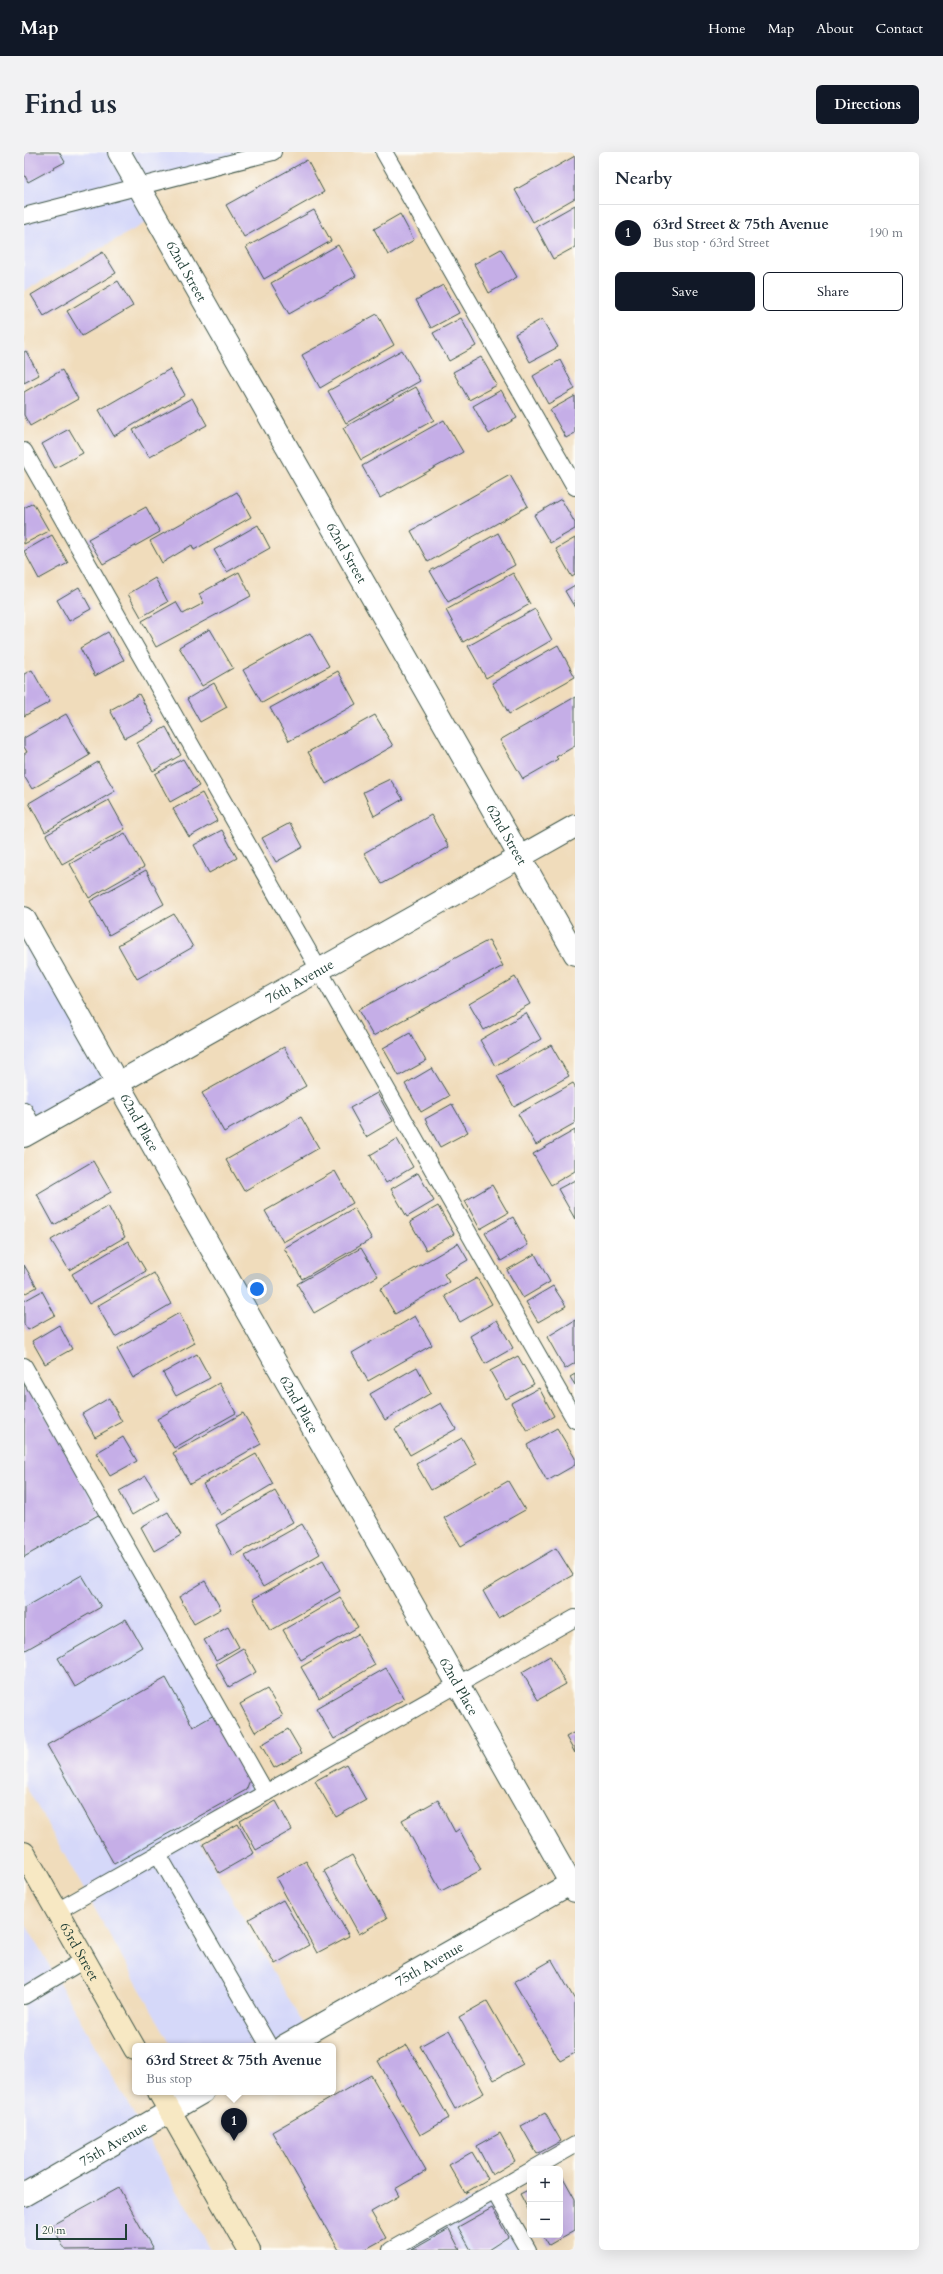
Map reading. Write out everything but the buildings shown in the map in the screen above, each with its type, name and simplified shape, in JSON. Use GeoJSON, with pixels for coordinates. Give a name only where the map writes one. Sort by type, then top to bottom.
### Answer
{"type":"FeatureCollection","features":[{"type":"Feature","properties":{"kind":"main road","name":"63rd Street"},"geometry":{"type":"LineString","coordinates":[[24,1854],[132,2044]]}},
{"type":"Feature","properties":{"kind":"main road"},"geometry":{"type":"LineString","coordinates":[[161,2095],[248,2250]]}},
{"type":"Feature","properties":{"kind":"street","name":"62nd Street"},"geometry":{"type":"LineString","coordinates":[[119,152],[575,954]]}},
{"type":"Feature","properties":{"kind":"street","name":"76th Avenue"},"geometry":{"type":"LineString","coordinates":[[30,1133],[575,826]]}},
{"type":"Feature","properties":{"kind":"street","name":"62nd Place"},"geometry":{"type":"LineString","coordinates":[[24,918],[458,1684],[574,1885]]}},
{"type":"Feature","properties":{"kind":"street","name":"75th Avenue"},"geometry":{"type":"LineString","coordinates":[[289,2043],[574,1885]]}},
{"type":"Feature","properties":{"kind":"street","name":"75th Avenue"},"geometry":{"type":"LineString","coordinates":[[24,2195],[198,2095]]}},
{"type":"Feature","properties":{"kind":"lane"},"geometry":{"type":"LineString","coordinates":[[24,216],[273,152]]}},
{"type":"Feature","properties":{"kind":"lane"},"geometry":{"type":"LineString","coordinates":[[384,152],[575,487]]}},
{"type":"Feature","properties":{"kind":"lane"},"geometry":{"type":"LineString","coordinates":[[24,451],[575,1420]]}},
{"type":"Feature","properties":{"kind":"lane"},"geometry":{"type":"LineString","coordinates":[[24,1110],[30,1133]]}},
{"type":"Feature","properties":{"kind":"lane"},"geometry":{"type":"LineString","coordinates":[[24,1366],[266,1793]]}},
{"type":"Feature","properties":{"kind":"lane"},"geometry":{"type":"LineString","coordinates":[[57,1911],[575,1618]]}},
{"type":"Feature","properties":{"kind":"lane"},"geometry":{"type":"LineString","coordinates":[[158,1854],[267,2043]]}},
{"type":"Feature","properties":{"kind":"lane"},"geometry":{"type":"LineString","coordinates":[[24,1996],[84,1960]]}},
{"type":"Feature","properties":{"kind":"lane"},"geometry":{"type":"LineString","coordinates":[[538,2166],[575,2145]]}},
{"type":"Feature","properties":{"kind":"lane"},"geometry":{"type":"LineString","coordinates":[[391,2250],[527,2172]]}},
{"type":"Feature","properties":{"kind":"lane"},"geometry":{"type":"LineString","coordinates":[[494,2191],[528,2250]]}},
{"type":"Feature","properties":{"kind":"shaded area"},"geometry":{"type":"Polygon","coordinates":[[[24,152],[261,152],[131,186],[151,220],[24,291],[24,152]]]}},
{"type":"Feature","properties":{"kind":"shaded area"},"geometry":{"type":"Polygon","coordinates":[[[24,932],[116,1093],[24,1143],[24,932]]]}},
{"type":"Feature","properties":{"kind":"shaded area"},"geometry":{"type":"Polygon","coordinates":[[[24,1359],[267,1788],[193,1830],[304,2026],[274,2043],[170,2043],[24,1783],[24,1359]]]}},
{"type":"Feature","properties":{"kind":"shaded area"},"geometry":{"type":"Polygon","coordinates":[[[24,1921],[211,2250],[24,2250],[24,1921]]]}},
{"type":"Feature","properties":{"kind":"shaded area"},"geometry":{"type":"Polygon","coordinates":[[[496,2185],[533,2250],[381,2250],[496,2185]]]}},
{"type":"Feature","properties":{"kind":"place","name":"63rd Street & 75th Avenue"},"geometry":{"type":"Point","coordinates":[234,2141]}}]}
